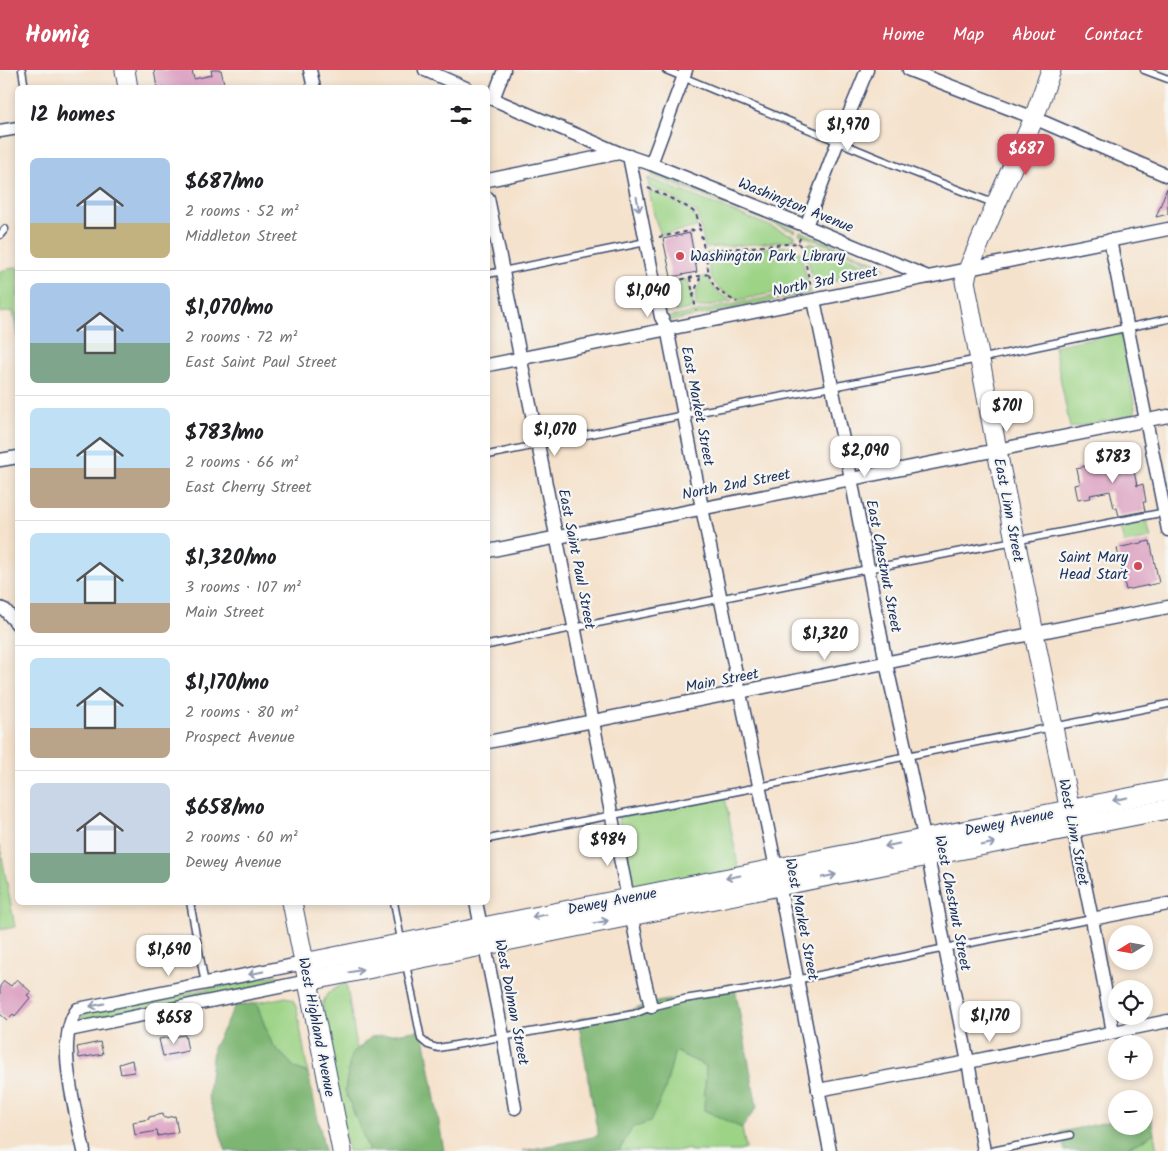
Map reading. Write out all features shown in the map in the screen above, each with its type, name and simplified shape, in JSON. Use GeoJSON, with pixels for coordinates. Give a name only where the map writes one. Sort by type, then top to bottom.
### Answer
{"type":"FeatureCollection","features":[{"type":"Feature","properties":{"kind":"street"},"geometry":{"type":"LineString","coordinates":[[125,70],[128,85]]}},
{"type":"Feature","properties":{"kind":"street"},"geometry":{"type":"LineString","coordinates":[[310,70],[313,85]]}},
{"type":"Feature","properties":{"kind":"street"},"geometry":{"type":"LineString","coordinates":[[425,70],[459,85]]}},
{"type":"Feature","properties":{"kind":"street"},"geometry":{"type":"LineString","coordinates":[[504,70],[490,98],[624,154]]}},
{"type":"Feature","properties":{"kind":"street"},"geometry":{"type":"LineString","coordinates":[[803,231],[867,70]]}},
{"type":"Feature","properties":{"kind":"street"},"geometry":{"type":"LineString","coordinates":[[909,70],[1034,118],[1168,176]]}},
{"type":"Feature","properties":{"kind":"street"},"geometry":{"type":"LineString","coordinates":[[968,270],[1034,118],[1051,70]]}},
{"type":"Feature","properties":{"kind":"street"},"geometry":{"type":"LineString","coordinates":[[651,164],[685,74]]}},
{"type":"Feature","properties":{"kind":"street"},"geometry":{"type":"LineString","coordinates":[[0,131],[15,128]]}},
{"type":"Feature","properties":{"kind":"street"},"geometry":{"type":"LineString","coordinates":[[490,180],[624,154]]}},
{"type":"Feature","properties":{"kind":"street","name":"Washington Avenue"},"geometry":{"type":"LineString","coordinates":[[624,154],[803,231],[928,277]]}},
{"type":"Feature","properties":{"kind":"street","name":"East Market Street"},"geometry":{"type":"LineString","coordinates":[[624,154],[646,242],[661,317],[667,328],[720,598],[741,693]]}},
{"type":"Feature","properties":{"kind":"street","name":"East Saint Paul Street"},"geometry":{"type":"LineString","coordinates":[[490,208],[642,969],[651,1006]]}},
{"type":"Feature","properties":{"kind":"street","name":"North 3rd Street"},"geometry":{"type":"LineString","coordinates":[[490,364],[1168,229]]}},
{"type":"Feature","properties":{"kind":"street"},"geometry":{"type":"LineString","coordinates":[[1110,240],[1166,512],[1168,530]]}},
{"type":"Feature","properties":{"kind":"street","name":"East Linn Street"},"geometry":{"type":"LineString","coordinates":[[968,270],[965,281],[979,359],[1034,633]]}},
{"type":"Feature","properties":{"kind":"street","name":"East Chestnut Street"},"geometry":{"type":"LineString","coordinates":[[814,300],[886,663]]}},
{"type":"Feature","properties":{"kind":"street","name":"North 2nd Street"},"geometry":{"type":"LineString","coordinates":[[490,551],[1168,416]]}},
{"type":"Feature","properties":{"kind":"street"},"geometry":{"type":"LineString","coordinates":[[0,460],[15,458]]}},
{"type":"Feature","properties":{"kind":"street","name":"Main Street"},"geometry":{"type":"LineString","coordinates":[[490,742],[741,693],[1168,606]]}},
{"type":"Feature","properties":{"kind":"street"},"geometry":{"type":"LineString","coordinates":[[0,608],[15,621]]}},
{"type":"Feature","properties":{"kind":"street","name":"West Linn Street"},"geometry":{"type":"LineString","coordinates":[[1034,633],[1113,1032]]}},
{"type":"Feature","properties":{"kind":"street","name":"West Chestnut Street"},"geometry":{"type":"LineString","coordinates":[[886,663],[926,847],[984,1151]]}},
{"type":"Feature","properties":{"kind":"street","name":"West Market Street"},"geometry":{"type":"LineString","coordinates":[[741,693],[830,1151]]}},
{"type":"Feature","properties":{"kind":"street","name":"Dewey Avenue"},"geometry":{"type":"LineString","coordinates":[[69,1030],[306,972],[1072,818],[1168,790]]}},
{"type":"Feature","properties":{"kind":"street","name":"Dewey Avenue"},"geometry":{"type":"LineString","coordinates":[[1072,818],[1168,809]]}},
{"type":"Feature","properties":{"kind":"street"},"geometry":{"type":"LineString","coordinates":[[1092,919],[1168,904]]}},
{"type":"Feature","properties":{"kind":"street","name":"West Highland Avenue"},"geometry":{"type":"LineString","coordinates":[[293,905],[342,1151]]}},
{"type":"Feature","properties":{"kind":"street","name":"West Dolman Street"},"geometry":{"type":"LineString","coordinates":[[477,905],[503,1036],[515,1108]]}},
{"type":"Feature","properties":{"kind":"street","name":"Dewey Avenue"},"geometry":{"type":"LineString","coordinates":[[84,1151],[66,1052],[71,1022],[78,1009],[205,984],[306,972]]}},
{"type":"Feature","properties":{"kind":"street"},"geometry":{"type":"LineString","coordinates":[[818,1090],[968,1062],[1168,1021]]}},
{"type":"Feature","properties":{"kind":"lane"},"geometry":{"type":"LineString","coordinates":[[22,70],[25,85]]}},
{"type":"Feature","properties":{"kind":"lane"},"geometry":{"type":"LineString","coordinates":[[666,70],[685,74],[892,164],[996,204]]}},
{"type":"Feature","properties":{"kind":"lane"},"geometry":{"type":"LineString","coordinates":[[1144,70],[1168,79]]}},
{"type":"Feature","properties":{"kind":"lane"},"geometry":{"type":"LineString","coordinates":[[0,235],[6,229]]}},
{"type":"Feature","properties":{"kind":"lane"},"geometry":{"type":"LineString","coordinates":[[490,274],[646,242]]}},
{"type":"Feature","properties":{"kind":"lane"},"geometry":{"type":"LineString","coordinates":[[490,455],[684,415],[979,359],[1168,318]]}},
{"type":"Feature","properties":{"kind":"lane"},"geometry":{"type":"LineString","coordinates":[[490,645],[1166,512]]}},
{"type":"Feature","properties":{"kind":"lane"},"geometry":{"type":"LineString","coordinates":[[490,839],[759,787],[1168,704]]}},
{"type":"Feature","properties":{"kind":"lane"},"geometry":{"type":"LineString","coordinates":[[191,905],[205,984]]}},
{"type":"Feature","properties":{"kind":"lane"},"geometry":{"type":"LineString","coordinates":[[395,905],[421,1039],[428,1045],[438,1048],[634,1014],[651,1006],[684,999],[773,985],[944,948],[1092,919]]}},
{"type":"Feature","properties":{"kind":"lane"},"geometry":{"type":"LineString","coordinates":[[992,1151],[1070,1135]]}},
{"type":"Feature","properties":{"kind":"path"},"geometry":{"type":"LineString","coordinates":[[647,188],[671,198],[693,211],[697,216],[711,282],[720,292],[737,302]]}},
{"type":"Feature","properties":{"kind":"path"},"geometry":{"type":"LineString","coordinates":[[659,237],[700,229]]}},
{"type":"Feature","properties":{"kind":"path"},"geometry":{"type":"LineString","coordinates":[[798,243],[803,231]]}},
{"type":"Feature","properties":{"kind":"path"},"geometry":{"type":"LineString","coordinates":[[704,251],[798,243]]}},
{"type":"Feature","properties":{"kind":"path"},"geometry":{"type":"LineString","coordinates":[[798,243],[802,248],[812,287]]}},
{"type":"Feature","properties":{"kind":"path"},"geometry":{"type":"LineString","coordinates":[[668,282],[709,274]]}},
{"type":"Feature","properties":{"kind":"path"},"geometry":{"type":"LineString","coordinates":[[693,296],[701,275]]}},
{"type":"Feature","properties":{"kind":"path"},"geometry":{"type":"LineString","coordinates":[[690,278],[696,310]]}},
{"type":"Feature","properties":{"kind":"green space"},"geometry":{"type":"Polygon","coordinates":[[[653,173],[796,230],[795,232],[652,176],[653,173]]]}},
{"type":"Feature","properties":{"kind":"green space"},"geometry":{"type":"Polygon","coordinates":[[[648,178],[795,237],[789,241],[705,248],[696,212],[668,195],[649,187],[648,178]]]}},
{"type":"Feature","properties":{"kind":"green space"},"geometry":{"type":"Polygon","coordinates":[[[649,191],[674,201],[687,209],[695,216],[697,227],[661,235],[655,219],[649,191]]]}},
{"type":"Feature","properties":{"kind":"green space"},"geometry":{"type":"Polygon","coordinates":[[[800,231],[882,265],[886,269],[799,234],[800,231]]]}},
{"type":"Feature","properties":{"kind":"green space"},"geometry":{"type":"Polygon","coordinates":[[[811,243],[883,271],[814,285],[805,248],[806,245],[811,243]]]}},
{"type":"Feature","properties":{"kind":"green space"},"geometry":{"type":"Polygon","coordinates":[[[791,246],[794,250],[800,252],[809,286],[738,300],[717,287],[709,270],[706,253],[791,246]]]}},
{"type":"Feature","properties":{"kind":"green space"},"geometry":{"type":"Polygon","coordinates":[[[15,268],[15,324],[13,311],[0,313],[0,271],[15,268]]]}},
{"type":"Feature","properties":{"kind":"green space"},"geometry":{"type":"Polygon","coordinates":[[[708,276],[712,285],[718,291],[733,301],[697,308],[695,296],[702,277],[708,276]]]}},
{"type":"Feature","properties":{"kind":"green space"},"geometry":{"type":"Polygon","coordinates":[[[688,279],[694,308],[676,312],[670,283],[688,279]]]}},
{"type":"Feature","properties":{"kind":"green space"},"geometry":{"type":"Polygon","coordinates":[[[809,289],[810,293],[671,321],[666,318],[809,289]]]}},
{"type":"Feature","properties":{"kind":"green space"},"geometry":{"type":"Polygon","coordinates":[[[1121,332],[1135,412],[1132,415],[1070,428],[1054,346],[1121,332]]]}},
{"type":"Feature","properties":{"kind":"green space"},"geometry":{"type":"Polygon","coordinates":[[[1147,521],[1151,538],[1124,543],[1120,527],[1147,521]]]}},
{"type":"Feature","properties":{"kind":"green space"},"geometry":{"type":"Polygon","coordinates":[[[725,797],[739,871],[635,888],[631,881],[618,817],[725,797]]]}},
{"type":"Feature","properties":{"kind":"green space"},"geometry":{"type":"Polygon","coordinates":[[[0,846],[15,927],[0,930],[0,846]]]}},
{"type":"Feature","properties":{"kind":"green space"},"geometry":{"type":"Polygon","coordinates":[[[277,975],[279,983],[87,1021],[82,1016],[85,1013],[277,975]]]}},
{"type":"Feature","properties":{"kind":"green space"},"geometry":{"type":"Polygon","coordinates":[[[346,982],[357,1048],[351,1055],[345,1090],[369,1151],[348,1151],[322,1005],[327,994],[346,982]]]}},
{"type":"Feature","properties":{"kind":"green space"},"geometry":{"type":"Polygon","coordinates":[[[735,988],[757,1107],[742,1128],[704,1110],[706,1066],[675,1051],[665,1090],[650,1122],[632,1128],[619,1151],[522,1151],[598,1136],[578,1019],[628,1011],[657,1002],[735,988]]]}},
{"type":"Feature","properties":{"kind":"green space"},"geometry":{"type":"Polygon","coordinates":[[[286,997],[293,1000],[297,1009],[308,1073],[295,1068],[272,1044],[256,1003],[286,997]]]}},
{"type":"Feature","properties":{"kind":"green space"},"geometry":{"type":"Polygon","coordinates":[[[256,1003],[272,1044],[295,1068],[308,1073],[325,1151],[226,1151],[208,1096],[213,1048],[235,1006],[256,1003]]]}},
{"type":"Feature","properties":{"kind":"green space"},"geometry":{"type":"Polygon","coordinates":[[[423,1030],[444,1151],[369,1151],[345,1090],[351,1055],[371,1037],[423,1030]]]}},
{"type":"Feature","properties":{"kind":"green space"},"geometry":{"type":"Polygon","coordinates":[[[674,1051],[706,1066],[704,1110],[742,1128],[746,1149],[739,1151],[692,1151],[686,1149],[676,1151],[619,1151],[632,1128],[665,1090],[674,1051]]]}},
{"type":"Feature","properties":{"kind":"green space"},"geometry":{"type":"Polygon","coordinates":[[[1108,1122],[1108,1135],[1151,1135],[1142,1141],[1117,1151],[1065,1151],[1061,1132],[1108,1122]]]}},
{"type":"Feature","properties":{"kind":"green space"},"geometry":{"type":"Polygon","coordinates":[[[1153,1134],[1157,1151],[1117,1151],[1142,1141],[1153,1134]]]}},
{"type":"Feature","properties":{"kind":"building"},"geometry":{"type":"Polygon","coordinates":[[[154,70],[192,70],[194,79],[212,75],[211,70],[221,70],[224,85],[156,85],[154,70]]]}},
{"type":"Feature","properties":{"kind":"building"},"geometry":{"type":"Polygon","coordinates":[[[1167,188],[1168,214],[1156,217],[1167,188]]]}},
{"type":"Feature","properties":{"kind":"building","name":"Washington Park Library"},"geometry":{"type":"Polygon","coordinates":[[[690,233],[697,272],[671,277],[663,239],[690,233]]]}},
{"type":"Feature","properties":{"kind":"building"},"geometry":{"type":"Polygon","coordinates":[[[1129,453],[1137,486],[1143,484],[1146,502],[1143,502],[1145,511],[1119,516],[1117,508],[1114,508],[1110,491],[1090,495],[1091,498],[1077,500],[1074,485],[1079,484],[1076,468],[1106,462],[1106,460],[1111,459],[1110,457],[1129,453]]]}},
{"type":"Feature","properties":{"kind":"building","name":"Saint Mary Head Start"},"geometry":{"type":"Polygon","coordinates":[[[1150,541],[1159,583],[1126,590],[1117,548],[1150,541]]]}},
{"type":"Feature","properties":{"kind":"building"},"geometry":{"type":"Polygon","coordinates":[[[17,979],[31,992],[27,995],[30,998],[15,1016],[13,1014],[7,1020],[0,1014],[0,986],[4,981],[11,986],[17,979]]]}},
{"type":"Feature","properties":{"kind":"building"},"geometry":{"type":"Polygon","coordinates":[[[185,1035],[188,1051],[163,1056],[159,1039],[185,1035]]]}},
{"type":"Feature","properties":{"kind":"building"},"geometry":{"type":"Polygon","coordinates":[[[100,1042],[103,1054],[79,1058],[77,1047],[100,1042]]]}},
{"type":"Feature","properties":{"kind":"building"},"geometry":{"type":"Polygon","coordinates":[[[132,1060],[134,1072],[121,1074],[119,1064],[132,1060]]]}},
{"type":"Feature","properties":{"kind":"building"},"geometry":{"type":"Polygon","coordinates":[[[163,1114],[164,1118],[175,1116],[178,1132],[158,1136],[157,1131],[135,1135],[133,1122],[163,1114]]]}},
{"type":"Feature","properties":{"kind":"place","name":"Washington Park Library"},"geometry":{"type":"Point","coordinates":[680,256]}},
{"type":"Feature","properties":{"kind":"place","name":"Saint Mary Head Start"},"geometry":{"type":"Point","coordinates":[1138,566]}}]}
